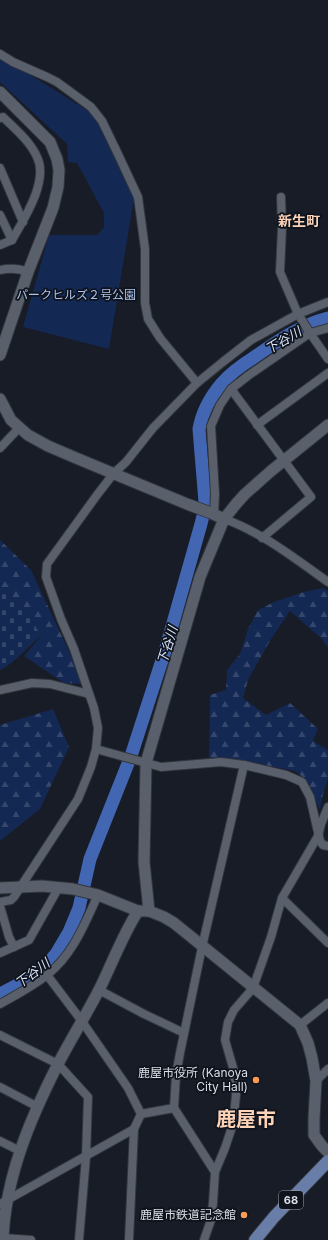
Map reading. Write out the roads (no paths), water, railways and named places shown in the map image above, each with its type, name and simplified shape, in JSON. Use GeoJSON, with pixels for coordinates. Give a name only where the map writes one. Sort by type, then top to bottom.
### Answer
{"type":"FeatureCollection","features":[{"type":"Feature","properties":{"kind":"main road","name":"68"},"geometry":{"type":"LineString","coordinates":[[255,1240],[274,1217],[328,1161]]}},
{"type":"Feature","properties":{"kind":"street"},"geometry":{"type":"LineString","coordinates":[[0,54],[13,62],[57,82],[91,107],[102,121],[138,197],[145,249],[145,303],[148,319],[160,338],[197,383]]}},
{"type":"Feature","properties":{"kind":"street"},"geometry":{"type":"LineString","coordinates":[[0,92],[50,142],[55,151],[58,165],[58,187],[53,208],[28,272],[0,355]]}},
{"type":"Feature","properties":{"kind":"street"},"geometry":{"type":"LineString","coordinates":[[0,118],[3,116],[32,148],[38,158],[40,180],[36,194],[23,222],[12,240],[0,245]]}},
{"type":"Feature","properties":{"kind":"street"},"geometry":{"type":"LineString","coordinates":[[0,168],[23,222]]}},
{"type":"Feature","properties":{"kind":"street"},"geometry":{"type":"LineString","coordinates":[[281,197],[282,228],[280,272],[298,314],[328,359]]}},
{"type":"Feature","properties":{"kind":"street"},"geometry":{"type":"LineString","coordinates":[[0,215],[12,240]]}},
{"type":"Feature","properties":{"kind":"street"},"geometry":{"type":"LineString","coordinates":[[0,270],[21,269],[28,272]]}},
{"type":"Feature","properties":{"kind":"street"},"geometry":{"type":"LineString","coordinates":[[0,902],[11,900],[78,799],[91,767],[96,749],[98,728],[94,708],[74,649],[61,619],[46,577],[47,564],[114,473],[126,462],[153,428],[197,383],[251,340],[298,314],[328,302]]}},
{"type":"Feature","properties":{"kind":"street"},"geometry":{"type":"LineString","coordinates":[[31,1240],[3,1239],[4,1201],[20,1151],[58,1064],[99,990],[112,961],[144,911],[142,762],[200,577],[216,515],[211,426],[220,405],[232,390],[248,375],[310,333],[328,328]]}},
{"type":"Feature","properties":{"kind":"street"},"geometry":{"type":"LineString","coordinates":[[258,425],[328,373]]}},
{"type":"Feature","properties":{"kind":"street"},"geometry":{"type":"LineString","coordinates":[[232,390],[311,497],[262,538]]}},
{"type":"Feature","properties":{"kind":"street"},"geometry":{"type":"LineString","coordinates":[[0,399],[11,420],[28,435],[48,446],[240,525],[328,582]]}},
{"type":"Feature","properties":{"kind":"street"},"geometry":{"type":"LineString","coordinates":[[216,515],[245,494],[328,425]]}},
{"type":"Feature","properties":{"kind":"street"},"geometry":{"type":"LineString","coordinates":[[0,448],[19,428]]}},
{"type":"Feature","properties":{"kind":"street"},"geometry":{"type":"LineString","coordinates":[[0,690],[32,683],[50,684],[89,694]]}},
{"type":"Feature","properties":{"kind":"street"},"geometry":{"type":"LineString","coordinates":[[96,749],[161,767],[221,762],[244,765],[286,775],[302,782],[310,797],[320,841],[324,845],[328,846]]}},
{"type":"Feature","properties":{"kind":"street"},"geometry":{"type":"LineString","coordinates":[[215,1172],[174,1108],[176,1075],[202,947],[244,765]]}},
{"type":"Feature","properties":{"kind":"street"},"geometry":{"type":"LineString","coordinates":[[204,1240],[211,1220],[215,1172],[233,1124],[236,1094],[234,1071],[225,1040],[228,1022],[234,1010],[254,988],[282,898],[318,836],[328,807]]}},
{"type":"Feature","properties":{"kind":"street"},"geometry":{"type":"LineString","coordinates":[[0,888],[21,886],[60,887],[73,889],[94,894],[164,917],[174,923],[300,1025],[308,1043],[316,1081],[314,1135],[328,1152]]}},
{"type":"Feature","properties":{"kind":"street"},"geometry":{"type":"LineString","coordinates":[[0,953],[29,940],[60,887]]}},
{"type":"Feature","properties":{"kind":"street"},"geometry":{"type":"LineString","coordinates":[[0,1004],[47,975],[54,969],[81,932],[94,894]]}},
{"type":"Feature","properties":{"kind":"street"},"geometry":{"type":"LineString","coordinates":[[282,898],[328,942]]}},
{"type":"Feature","properties":{"kind":"street"},"geometry":{"type":"LineString","coordinates":[[0,906],[9,938],[14,947]]}},
{"type":"Feature","properties":{"kind":"street"},"geometry":{"type":"LineString","coordinates":[[47,975],[82,1020],[128,1088],[141,1114]]}},
{"type":"Feature","properties":{"kind":"street"},"geometry":{"type":"LineString","coordinates":[[99,990],[184,1033]]}},
{"type":"Feature","properties":{"kind":"street"},"geometry":{"type":"LineString","coordinates":[[300,1025],[328,1003]]}},
{"type":"Feature","properties":{"kind":"street"},"geometry":{"type":"LineString","coordinates":[[0,1035],[58,1064],[88,1098],[86,1157],[79,1240]]}},
{"type":"Feature","properties":{"kind":"street"},"geometry":{"type":"LineString","coordinates":[[316,1081],[328,1069]]}},
{"type":"Feature","properties":{"kind":"street"},"geometry":{"type":"LineString","coordinates":[[0,1086],[38,1107]]}},
{"type":"Feature","properties":{"kind":"street"},"geometry":{"type":"LineString","coordinates":[[141,1114],[174,1108]]}},
{"type":"Feature","properties":{"kind":"street"},"geometry":{"type":"LineString","coordinates":[[129,1240],[134,1129],[141,1114]]}},
{"type":"Feature","properties":{"kind":"street"},"geometry":{"type":"LineString","coordinates":[[4,1201],[86,1157],[134,1129]]}},
{"type":"Feature","properties":{"kind":"street"},"geometry":{"type":"LineString","coordinates":[[0,1141],[20,1151]]}},
{"type":"Feature","properties":{"kind":"waterway","name":"下谷川"},"geometry":{"type":"LineString","coordinates":[[0,994],[25,981],[44,968],[56,954],[69,932],[79,908],[90,859],[131,756],[165,651],[201,524],[205,508],[199,429],[202,416],[214,393],[222,383],[241,366],[270,346],[298,330],[328,318]]}},
{"type":"Feature","properties":{"kind":"place","name":"鹿屋市役所 (Kanoya City Hall)"},"geometry":{"type":"Point","coordinates":[256,1080]}},
{"type":"Feature","properties":{"kind":"place","name":"鹿屋市鉄道記念館"},"geometry":{"type":"Point","coordinates":[244,1215]}},
{"type":"Feature","properties":{"kind":"district","name":"新生町"},"geometry":{"type":"Point","coordinates":[299,221]}},
{"type":"Feature","properties":{"kind":"district","name":"鹿屋市"},"geometry":{"type":"Point","coordinates":[246,1119]}},
{"type":"Feature","properties":{"kind":"park label","name":"パークヒルズ２号公園"},"geometry":{"type":"Point","coordinates":[76,295]}}]}
